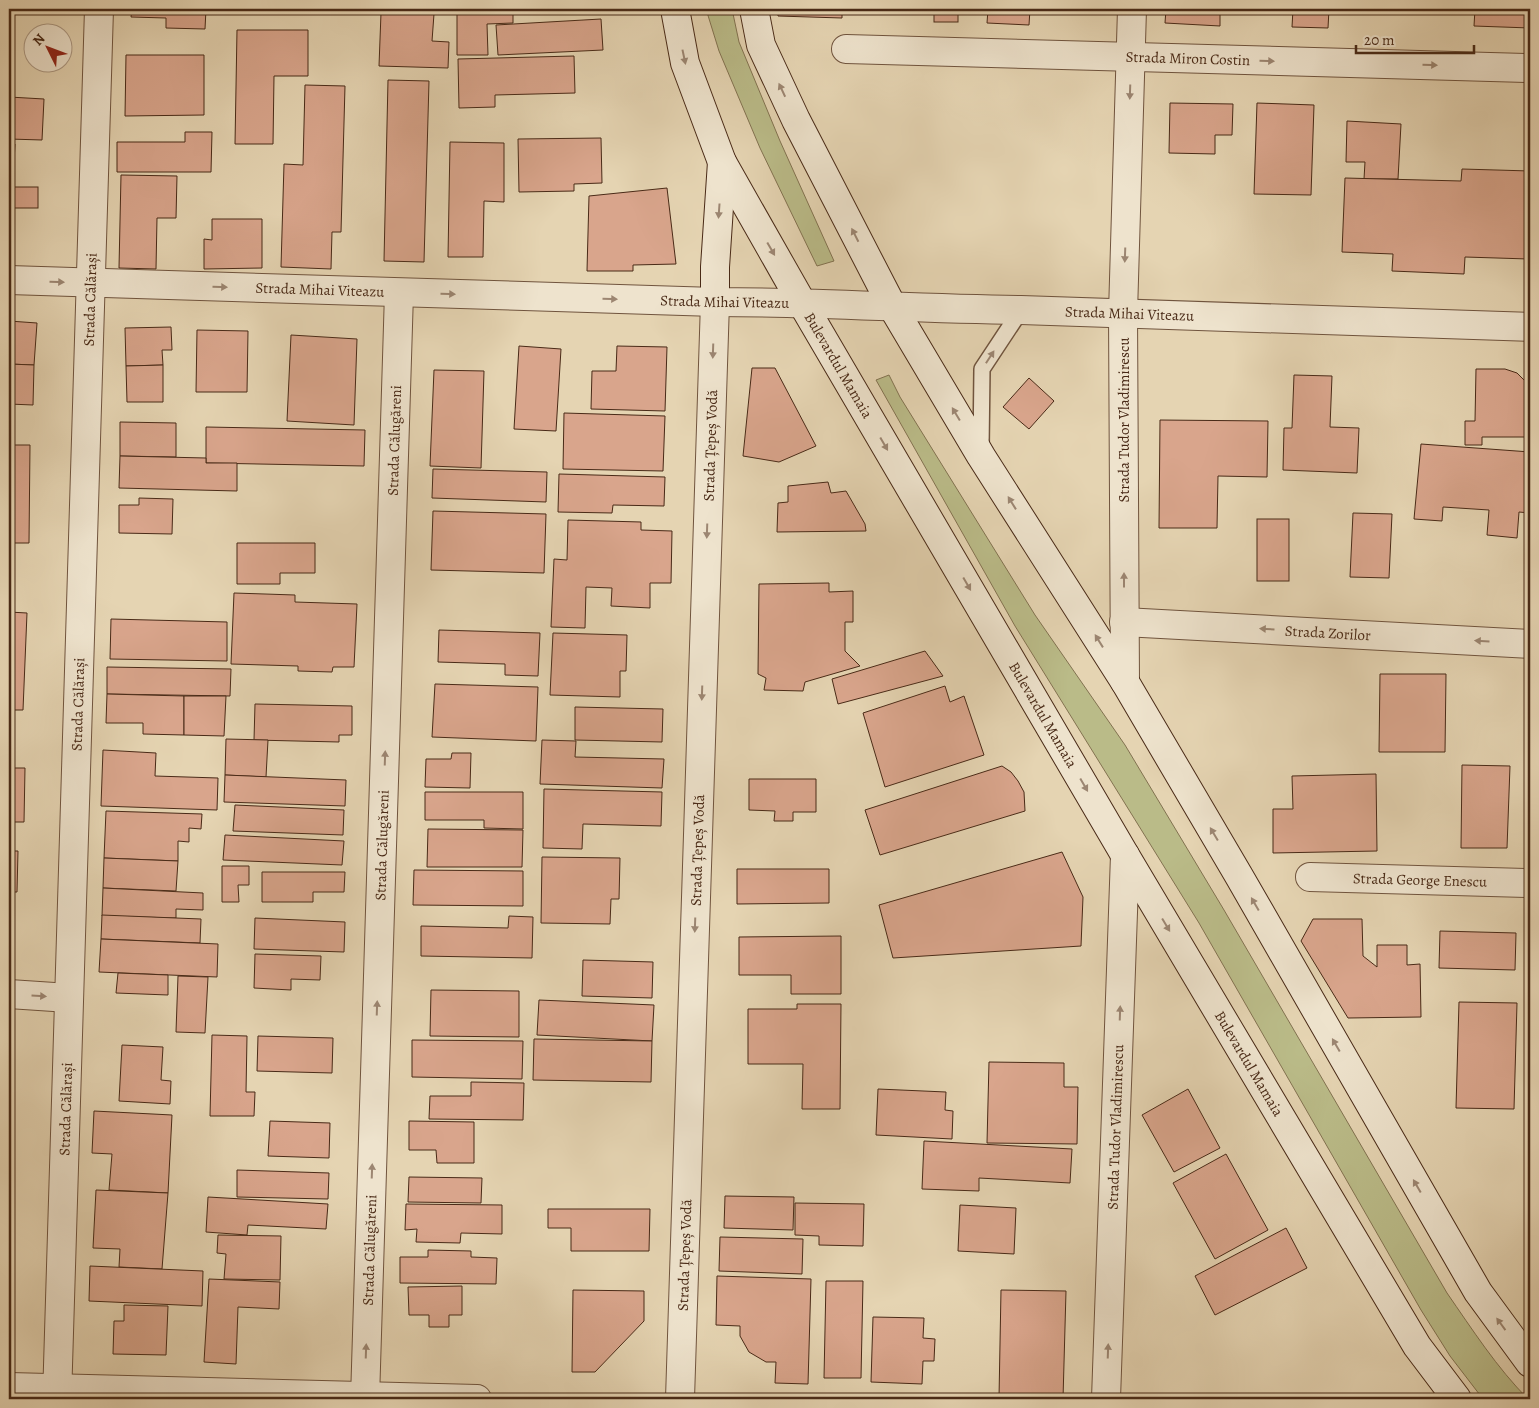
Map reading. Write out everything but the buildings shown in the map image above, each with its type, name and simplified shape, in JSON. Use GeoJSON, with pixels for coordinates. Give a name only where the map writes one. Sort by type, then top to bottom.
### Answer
{"type":"FeatureCollection","features":[{"type":"Feature","properties":{"kind":"street","name":"Strada Călărași"},"geometry":{"type":"LineString","coordinates":[[57,1394],[99,9]]}},
{"type":"Feature","properties":{"kind":"street","name":"Bulevardul Mamaia"},"geometry":{"type":"LineString","coordinates":[[675,9],[685,63],[722,162],[802,303],[1125,855],[1417,1346],[1457,1399]]}},
{"type":"Feature","properties":{"kind":"street"},"geometry":{"type":"LineString","coordinates":[[754,9],[760,45],[796,120],[892,306],[981,456],[1125,682],[1257,906],[1478,1292],[1530,1363]]}},
{"type":"Feature","properties":{"kind":"street","name":"Strada Tudor Vladimirescu"},"geometry":{"type":"LineString","coordinates":[[1125,682],[1123,313],[1132,9]]}},
{"type":"Feature","properties":{"kind":"street","name":"Strada Miron Costin"},"geometry":{"type":"LineString","coordinates":[[846,49],[1530,68]]}},
{"type":"Feature","properties":{"kind":"street","name":"Strada Țepeș Vodă"},"geometry":{"type":"LineString","coordinates":[[680,1399],[715,267],[722,162]]}},
{"type":"Feature","properties":{"kind":"street","name":"Strada Mihai Viteazu"},"geometry":{"type":"LineString","coordinates":[[9,280],[399,293],[802,303],[1530,327]]}},
{"type":"Feature","properties":{"kind":"street","name":"Strada Călugăreni"},"geometry":{"type":"LineString","coordinates":[[365,1398],[399,293]]}},
{"type":"Feature","properties":{"kind":"street","name":"Strada Zorilor"},"geometry":{"type":"LineString","coordinates":[[1124,622],[1530,644]]}},
{"type":"Feature","properties":{"kind":"street","name":"Strada Tudor Vladimirescu"},"geometry":{"type":"LineString","coordinates":[[1106,1399],[1125,855]]}},
{"type":"Feature","properties":{"kind":"street","name":"Strada George Enescu"},"geometry":{"type":"LineString","coordinates":[[1310,877],[1530,883]]}},
{"type":"Feature","properties":{"kind":"street"},"geometry":{"type":"LineString","coordinates":[[9,994],[69,998]]}},
{"type":"Feature","properties":{"kind":"street"},"geometry":{"type":"LineString","coordinates":[[9,1386],[57,1394],[477,1399]]}},
{"type":"Feature","properties":{"kind":"lane"},"geometry":{"type":"LineString","coordinates":[[981,456],[982,369],[1021,310]]}},
{"type":"Feature","properties":{"kind":"green space"},"geometry":{"type":"Polygon","coordinates":[[[706,9],[732,9],[739,42],[780,141],[834,261],[817,266],[760,148],[719,51],[706,9]]]}},
{"type":"Feature","properties":{"kind":"green space"},"geometry":{"type":"Polygon","coordinates":[[[889,375],[900,397],[1035,615],[1125,745],[1224,910],[1447,1293],[1495,1361],[1528,1399],[1483,1399],[1450,1356],[1421,1310],[1199,923],[1015,626],[876,380],[889,375]]]}}]}
